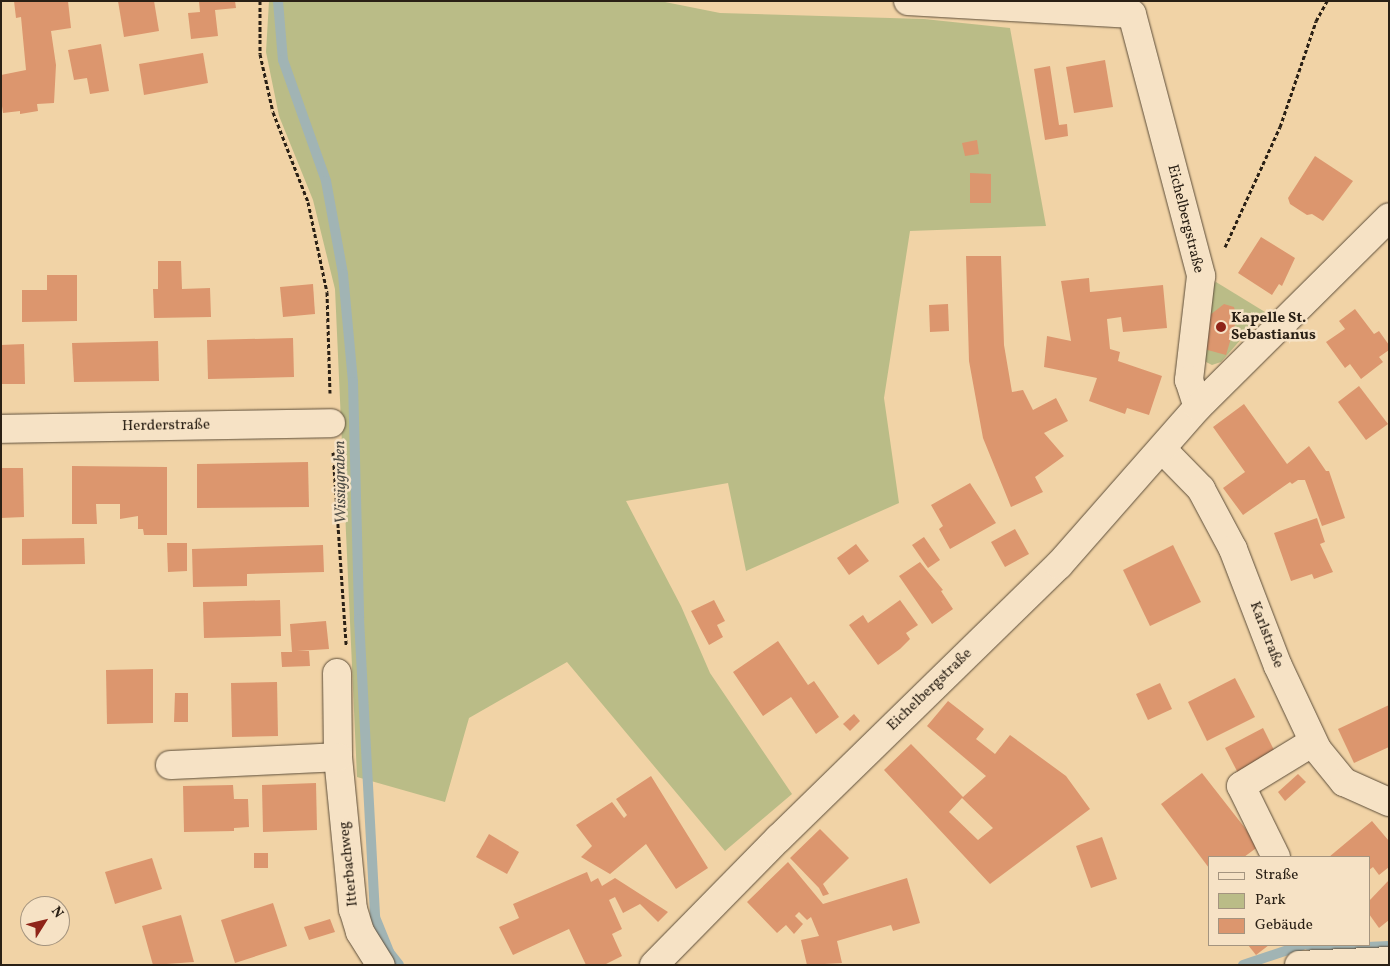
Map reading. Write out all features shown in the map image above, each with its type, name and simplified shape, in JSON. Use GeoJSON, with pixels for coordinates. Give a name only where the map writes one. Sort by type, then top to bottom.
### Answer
{"type":"FeatureCollection","features":[{"type":"Feature","properties":{"kind":"street","name":"Eichelbergstraße"},"geometry":{"type":"LineString","coordinates":[[908,1],[1132,14],[1142,62],[1200,276],[1189,380],[1198,407]]}},
{"type":"Feature","properties":{"kind":"street","name":"Eichelbergstraße"},"geometry":{"type":"LineString","coordinates":[[659,963],[779,838],[1059,565],[1198,407],[1389,217]]}},
{"type":"Feature","properties":{"kind":"street","name":"Herderstraße"},"geometry":{"type":"LineString","coordinates":[[1,429],[331,423]]}},
{"type":"Feature","properties":{"kind":"street","name":"Karlstraße"},"geometry":{"type":"LineString","coordinates":[[1162,449],[1201,489],[1233,549],[1278,666],[1313,742],[1344,782],[1389,802]]}},
{"type":"Feature","properties":{"kind":"street","name":"Itterbachweg"},"geometry":{"type":"LineString","coordinates":[[337,673],[338,757],[354,909],[360,932],[381,965]]}},
{"type":"Feature","properties":{"kind":"street"},"geometry":{"type":"LineString","coordinates":[[1276,856],[1241,786],[1313,742]]}},
{"type":"Feature","properties":{"kind":"street"},"geometry":{"type":"LineString","coordinates":[[170,765],[338,757]]}},
{"type":"Feature","properties":{"kind":"street"},"geometry":{"type":"LineString","coordinates":[[1300,965],[1303,962],[1389,961]]}},
{"type":"Feature","properties":{"kind":"path"},"geometry":{"type":"LineString","coordinates":[[260,1],[260,54],[273,112],[308,202],[327,292],[331,423],[347,660],[337,673]]}},
{"type":"Feature","properties":{"kind":"path"},"geometry":{"type":"LineString","coordinates":[[1200,276],[1216,262],[1228,243],[1280,127],[1310,37],[1327,1]]}},
{"type":"Feature","properties":{"kind":"green space"},"geometry":{"type":"Polygon","coordinates":[[[269,1],[660,1],[720,13],[924,19],[1010,28],[1046,226],[910,231],[884,398],[899,503],[746,571],[728,483],[626,501],[681,606],[710,673],[792,794],[725,851],[567,662],[469,718],[445,802],[357,777],[335,289],[313,200],[279,116],[266,52],[269,1]]]}},
{"type":"Feature","properties":{"kind":"green space"},"geometry":{"type":"Polygon","coordinates":[[[1216,282],[1265,312],[1221,362],[1212,365],[1206,362],[1202,351],[1209,288],[1216,282]]]}},
{"type":"Feature","properties":{"kind":"building"},"geometry":{"type":"Polygon","coordinates":[[[14,1],[68,1],[71,28],[51,31],[56,65],[54,103],[37,104],[38,111],[20,114],[20,111],[3,113],[1,99],[1,75],[26,70],[21,17],[16,18],[14,1]]]}},
{"type":"Feature","properties":{"kind":"building"},"geometry":{"type":"Polygon","coordinates":[[[118,1],[154,1],[159,31],[124,37],[118,1]]]}},
{"type":"Feature","properties":{"kind":"building"},"geometry":{"type":"Polygon","coordinates":[[[199,1],[235,1],[236,8],[215,10],[218,36],[191,39],[188,13],[200,12],[199,1]]]}},
{"type":"Feature","properties":{"kind":"building"},"geometry":{"type":"Polygon","coordinates":[[[101,44],[109,91],[90,94],[87,78],[74,80],[68,50],[101,44]]]}},
{"type":"Feature","properties":{"kind":"building"},"geometry":{"type":"Polygon","coordinates":[[[203,53],[208,83],[144,95],[139,64],[203,53]]]}},
{"type":"Feature","properties":{"kind":"building"},"geometry":{"type":"Polygon","coordinates":[[[1105,60],[1113,107],[1074,113],[1066,67],[1105,60]]]}},
{"type":"Feature","properties":{"kind":"building"},"geometry":{"type":"Polygon","coordinates":[[[1050,66],[1059,125],[1067,124],[1068,136],[1045,140],[1034,69],[1050,66]]]}},
{"type":"Feature","properties":{"kind":"building"},"geometry":{"type":"Polygon","coordinates":[[[977,140],[979,154],[965,156],[962,143],[977,140]]]}},
{"type":"Feature","properties":{"kind":"building"},"geometry":{"type":"Polygon","coordinates":[[[1315,156],[1353,181],[1323,221],[1312,214],[1307,215],[1290,204],[1288,198],[1315,156]]]}},
{"type":"Feature","properties":{"kind":"building"},"geometry":{"type":"Polygon","coordinates":[[[970,173],[991,174],[991,203],[970,203],[970,173]]]}},
{"type":"Feature","properties":{"kind":"building"},"geometry":{"type":"Polygon","coordinates":[[[1261,237],[1295,258],[1282,286],[1279,284],[1272,295],[1238,273],[1261,237]]]}},
{"type":"Feature","properties":{"kind":"building"},"geometry":{"type":"Polygon","coordinates":[[[966,256],[1001,256],[1004,345],[1012,392],[1023,390],[1033,410],[1056,398],[1068,421],[1044,433],[1064,456],[1035,477],[1043,492],[1011,507],[983,438],[969,361],[966,256]]]}},
{"type":"Feature","properties":{"kind":"building"},"geometry":{"type":"Polygon","coordinates":[[[158,261],[181,261],[182,289],[210,288],[211,317],[154,318],[153,289],[158,289],[158,261]]]}},
{"type":"Feature","properties":{"kind":"building"},"geometry":{"type":"Polygon","coordinates":[[[47,275],[77,275],[77,321],[22,322],[22,290],[47,290],[47,275]]]}},
{"type":"Feature","properties":{"kind":"building"},"geometry":{"type":"Polygon","coordinates":[[[1089,278],[1090,292],[1163,285],[1167,328],[1123,332],[1121,317],[1107,319],[1110,349],[1120,352],[1118,361],[1162,376],[1149,415],[1127,408],[1125,414],[1089,401],[1097,378],[1044,367],[1047,336],[1071,341],[1061,281],[1089,278]]]}},
{"type":"Feature","properties":{"kind":"building"},"geometry":{"type":"Polygon","coordinates":[[[313,284],[315,314],[283,317],[280,287],[313,284]]]}},
{"type":"Feature","properties":{"kind":"building"},"geometry":{"type":"Polygon","coordinates":[[[948,304],[949,331],[930,332],[929,305],[948,304]]]}},
{"type":"Feature","properties":{"kind":"building","name":"Kapelle St. Sebastianus"},"geometry":{"type":"Polygon","coordinates":[[[1224,304],[1234,307],[1237,318],[1226,355],[1204,349],[1210,315],[1224,304]]]}},
{"type":"Feature","properties":{"kind":"building"},"geometry":{"type":"Polygon","coordinates":[[[1355,309],[1374,334],[1379,331],[1389,345],[1389,350],[1379,357],[1383,362],[1361,379],[1350,364],[1345,368],[1326,342],[1345,329],[1339,321],[1355,309]]]}},
{"type":"Feature","properties":{"kind":"building"},"geometry":{"type":"Polygon","coordinates":[[[293,338],[294,377],[208,379],[207,340],[293,338]]]}},
{"type":"Feature","properties":{"kind":"building"},"geometry":{"type":"Polygon","coordinates":[[[158,341],[159,381],[74,382],[72,343],[158,341]]]}},
{"type":"Feature","properties":{"kind":"building"},"geometry":{"type":"Polygon","coordinates":[[[24,344],[25,384],[1,384],[1,345],[24,344]]]}},
{"type":"Feature","properties":{"kind":"building"},"geometry":{"type":"Polygon","coordinates":[[[1359,386],[1388,424],[1366,440],[1338,402],[1359,386]]]}},
{"type":"Feature","properties":{"kind":"building"},"geometry":{"type":"Polygon","coordinates":[[[1244,404],[1287,464],[1309,446],[1326,471],[1329,471],[1345,518],[1322,526],[1305,480],[1298,480],[1292,484],[1290,482],[1243,515],[1223,488],[1245,472],[1213,427],[1244,404]]]}},
{"type":"Feature","properties":{"kind":"building"},"geometry":{"type":"Polygon","coordinates":[[[308,462],[309,507],[197,508],[197,464],[308,462]]]}},
{"type":"Feature","properties":{"kind":"building"},"geometry":{"type":"Polygon","coordinates":[[[72,466],[167,467],[167,535],[144,535],[143,529],[138,529],[138,516],[120,519],[120,504],[96,504],[97,524],[72,524],[72,466]]]}},
{"type":"Feature","properties":{"kind":"building"},"geometry":{"type":"Polygon","coordinates":[[[1,468],[23,468],[24,517],[1,518],[1,468]]]}},
{"type":"Feature","properties":{"kind":"building"},"geometry":{"type":"Polygon","coordinates":[[[970,483],[996,523],[950,549],[939,529],[943,526],[931,505],[970,483]]]}},
{"type":"Feature","properties":{"kind":"building"},"geometry":{"type":"Polygon","coordinates":[[[1317,518],[1325,542],[1320,544],[1333,572],[1314,579],[1312,574],[1291,581],[1274,533],[1317,518]]]}},
{"type":"Feature","properties":{"kind":"building"},"geometry":{"type":"Polygon","coordinates":[[[1015,529],[1029,554],[1005,567],[991,542],[1015,529]]]}},
{"type":"Feature","properties":{"kind":"building"},"geometry":{"type":"Polygon","coordinates":[[[924,537],[940,560],[928,568],[912,545],[924,537]]]}},
{"type":"Feature","properties":{"kind":"building"},"geometry":{"type":"Polygon","coordinates":[[[84,538],[85,564],[22,565],[22,539],[84,538]]]}},
{"type":"Feature","properties":{"kind":"building"},"geometry":{"type":"Polygon","coordinates":[[[167,543],[187,543],[187,571],[168,572],[167,543]]]}},
{"type":"Feature","properties":{"kind":"building"},"geometry":{"type":"Polygon","coordinates":[[[856,544],[869,561],[849,575],[837,558],[856,544]]]}},
{"type":"Feature","properties":{"kind":"building"},"geometry":{"type":"Polygon","coordinates":[[[323,545],[324,572],[247,574],[247,586],[193,587],[192,549],[323,545]]]}},
{"type":"Feature","properties":{"kind":"building"},"geometry":{"type":"Polygon","coordinates":[[[1173,545],[1201,602],[1150,626],[1123,570],[1173,545]]]}},
{"type":"Feature","properties":{"kind":"building"},"geometry":{"type":"Polygon","coordinates":[[[920,562],[943,590],[941,591],[953,609],[932,624],[899,576],[920,562]]]}},
{"type":"Feature","properties":{"kind":"building"},"geometry":{"type":"Polygon","coordinates":[[[280,600],[281,636],[204,638],[203,602],[280,600]]]}},
{"type":"Feature","properties":{"kind":"building"},"geometry":{"type":"Polygon","coordinates":[[[714,600],[725,621],[717,625],[723,637],[709,645],[691,611],[714,600]]]}},
{"type":"Feature","properties":{"kind":"building"},"geometry":{"type":"Polygon","coordinates":[[[900,600],[918,625],[906,633],[910,639],[900,649],[878,665],[849,625],[863,615],[868,623],[900,600]]]}},
{"type":"Feature","properties":{"kind":"building"},"geometry":{"type":"Polygon","coordinates":[[[326,621],[329,649],[297,651],[309,651],[310,666],[282,667],[281,652],[292,652],[290,624],[326,621]]]}},
{"type":"Feature","properties":{"kind":"building"},"geometry":{"type":"Polygon","coordinates":[[[778,641],[808,685],[814,681],[839,717],[816,734],[791,697],[763,716],[733,672],[778,641]]]}},
{"type":"Feature","properties":{"kind":"building"},"geometry":{"type":"Polygon","coordinates":[[[153,669],[153,723],[107,724],[106,670],[153,669]]]}},
{"type":"Feature","properties":{"kind":"building"},"geometry":{"type":"Polygon","coordinates":[[[1235,678],[1255,717],[1207,741],[1188,702],[1235,678]]]}},
{"type":"Feature","properties":{"kind":"building"},"geometry":{"type":"Polygon","coordinates":[[[277,682],[278,736],[232,737],[231,683],[277,682]]]}},
{"type":"Feature","properties":{"kind":"building"},"geometry":{"type":"Polygon","coordinates":[[[1160,683],[1172,709],[1148,720],[1136,694],[1160,683]]]}},
{"type":"Feature","properties":{"kind":"building"},"geometry":{"type":"Polygon","coordinates":[[[175,693],[188,693],[188,722],[174,722],[175,693]]]}},
{"type":"Feature","properties":{"kind":"building"},"geometry":{"type":"Polygon","coordinates":[[[948,701],[984,729],[976,739],[995,754],[1010,735],[1066,776],[1090,809],[990,884],[884,770],[911,744],[963,797],[986,776],[927,726],[948,701]],[[962,798],[949,812],[978,840],[993,828],[962,798]]]}},
{"type":"Feature","properties":{"kind":"building"},"geometry":{"type":"Polygon","coordinates":[[[1389,705],[1389,747],[1354,763],[1338,729],[1389,705]]]}},
{"type":"Feature","properties":{"kind":"building"},"geometry":{"type":"Polygon","coordinates":[[[854,714],[860,721],[850,731],[843,724],[854,714]]]}},
{"type":"Feature","properties":{"kind":"building"},"geometry":{"type":"Polygon","coordinates":[[[1263,728],[1276,754],[1238,773],[1225,748],[1263,728]]]}},
{"type":"Feature","properties":{"kind":"building"},"geometry":{"type":"Polygon","coordinates":[[[1202,773],[1259,846],[1245,856],[1208,856],[1208,867],[1161,804],[1202,773]]]}},
{"type":"Feature","properties":{"kind":"building"},"geometry":{"type":"Polygon","coordinates":[[[1298,774],[1306,782],[1285,801],[1278,792],[1298,774]]]}},
{"type":"Feature","properties":{"kind":"building"},"geometry":{"type":"Polygon","coordinates":[[[651,776],[708,868],[676,889],[646,844],[610,874],[581,857],[592,846],[576,825],[612,802],[624,818],[627,815],[616,799],[651,776]]]}},
{"type":"Feature","properties":{"kind":"building"},"geometry":{"type":"Polygon","coordinates":[[[316,783],[317,830],[263,832],[262,785],[316,783]]]}},
{"type":"Feature","properties":{"kind":"building"},"geometry":{"type":"Polygon","coordinates":[[[233,785],[234,799],[248,799],[249,827],[234,828],[234,831],[184,832],[183,786],[233,785]]]}},
{"type":"Feature","properties":{"kind":"building"},"geometry":{"type":"Polygon","coordinates":[[[1372,821],[1389,841],[1389,867],[1379,875],[1373,867],[1370,869],[1370,856],[1330,856],[1372,821]]]}},
{"type":"Feature","properties":{"kind":"building"},"geometry":{"type":"Polygon","coordinates":[[[820,829],[849,858],[823,884],[829,894],[823,896],[819,888],[790,858],[820,829]]]}},
{"type":"Feature","properties":{"kind":"building"},"geometry":{"type":"Polygon","coordinates":[[[489,834],[519,852],[507,874],[476,857],[489,834]]]}},
{"type":"Feature","properties":{"kind":"building"},"geometry":{"type":"Polygon","coordinates":[[[1102,837],[1117,879],[1091,888],[1076,846],[1102,837]]]}},
{"type":"Feature","properties":{"kind":"building"},"geometry":{"type":"Polygon","coordinates":[[[254,853],[268,853],[268,868],[254,868],[254,853]]]}},
{"type":"Feature","properties":{"kind":"building"},"geometry":{"type":"Polygon","coordinates":[[[152,858],[162,889],[115,904],[105,872],[152,858]]]}},
{"type":"Feature","properties":{"kind":"building"},"geometry":{"type":"Polygon","coordinates":[[[788,862],[823,904],[907,878],[920,923],[893,931],[891,925],[837,941],[842,963],[807,965],[801,940],[819,936],[811,917],[807,920],[799,912],[795,916],[803,924],[794,934],[786,925],[777,933],[747,902],[788,862]]]}},
{"type":"Feature","properties":{"kind":"building"},"geometry":{"type":"Polygon","coordinates":[[[587,872],[591,882],[598,878],[602,886],[615,878],[668,912],[658,922],[640,904],[623,913],[615,897],[609,900],[622,929],[612,934],[622,956],[604,965],[586,965],[569,929],[513,955],[499,927],[519,918],[513,904],[587,872]]]}},
{"type":"Feature","properties":{"kind":"building"},"geometry":{"type":"Polygon","coordinates":[[[1389,880],[1389,920],[1379,928],[1370,915],[1370,900],[1389,880]]]}},
{"type":"Feature","properties":{"kind":"building"},"geometry":{"type":"Polygon","coordinates":[[[273,903],[287,946],[235,963],[221,920],[273,903]]]}},
{"type":"Feature","properties":{"kind":"building"},"geometry":{"type":"Polygon","coordinates":[[[181,915],[194,962],[153,965],[142,926],[181,915]]]}},
{"type":"Feature","properties":{"kind":"building"},"geometry":{"type":"Polygon","coordinates":[[[330,919],[335,932],[309,940],[304,927],[330,919]]]}},
{"type":"Feature","properties":{"kind":"building"},"geometry":{"type":"Polygon","coordinates":[[[1249,946],[1268,946],[1256,955],[1249,946]]]}},
{"type":"Feature","properties":{"kind":"waterway","name":"Wissiggraben"},"geometry":{"type":"LineString","coordinates":[[278,1],[283,60],[326,181],[343,274],[353,382],[359,619],[375,917],[389,952],[399,965]]}},
{"type":"Feature","properties":{"kind":"waterway"},"geometry":{"type":"LineString","coordinates":[[1243,965],[1300,946]]}},
{"type":"Feature","properties":{"kind":"waterway"},"geometry":{"type":"LineString","coordinates":[[1320,946],[1345,948],[1389,946]]}},
{"type":"Feature","properties":{"kind":"place","name":"Kapelle St. Sebastianus"},"geometry":{"type":"Point","coordinates":[1221,327]}}]}
